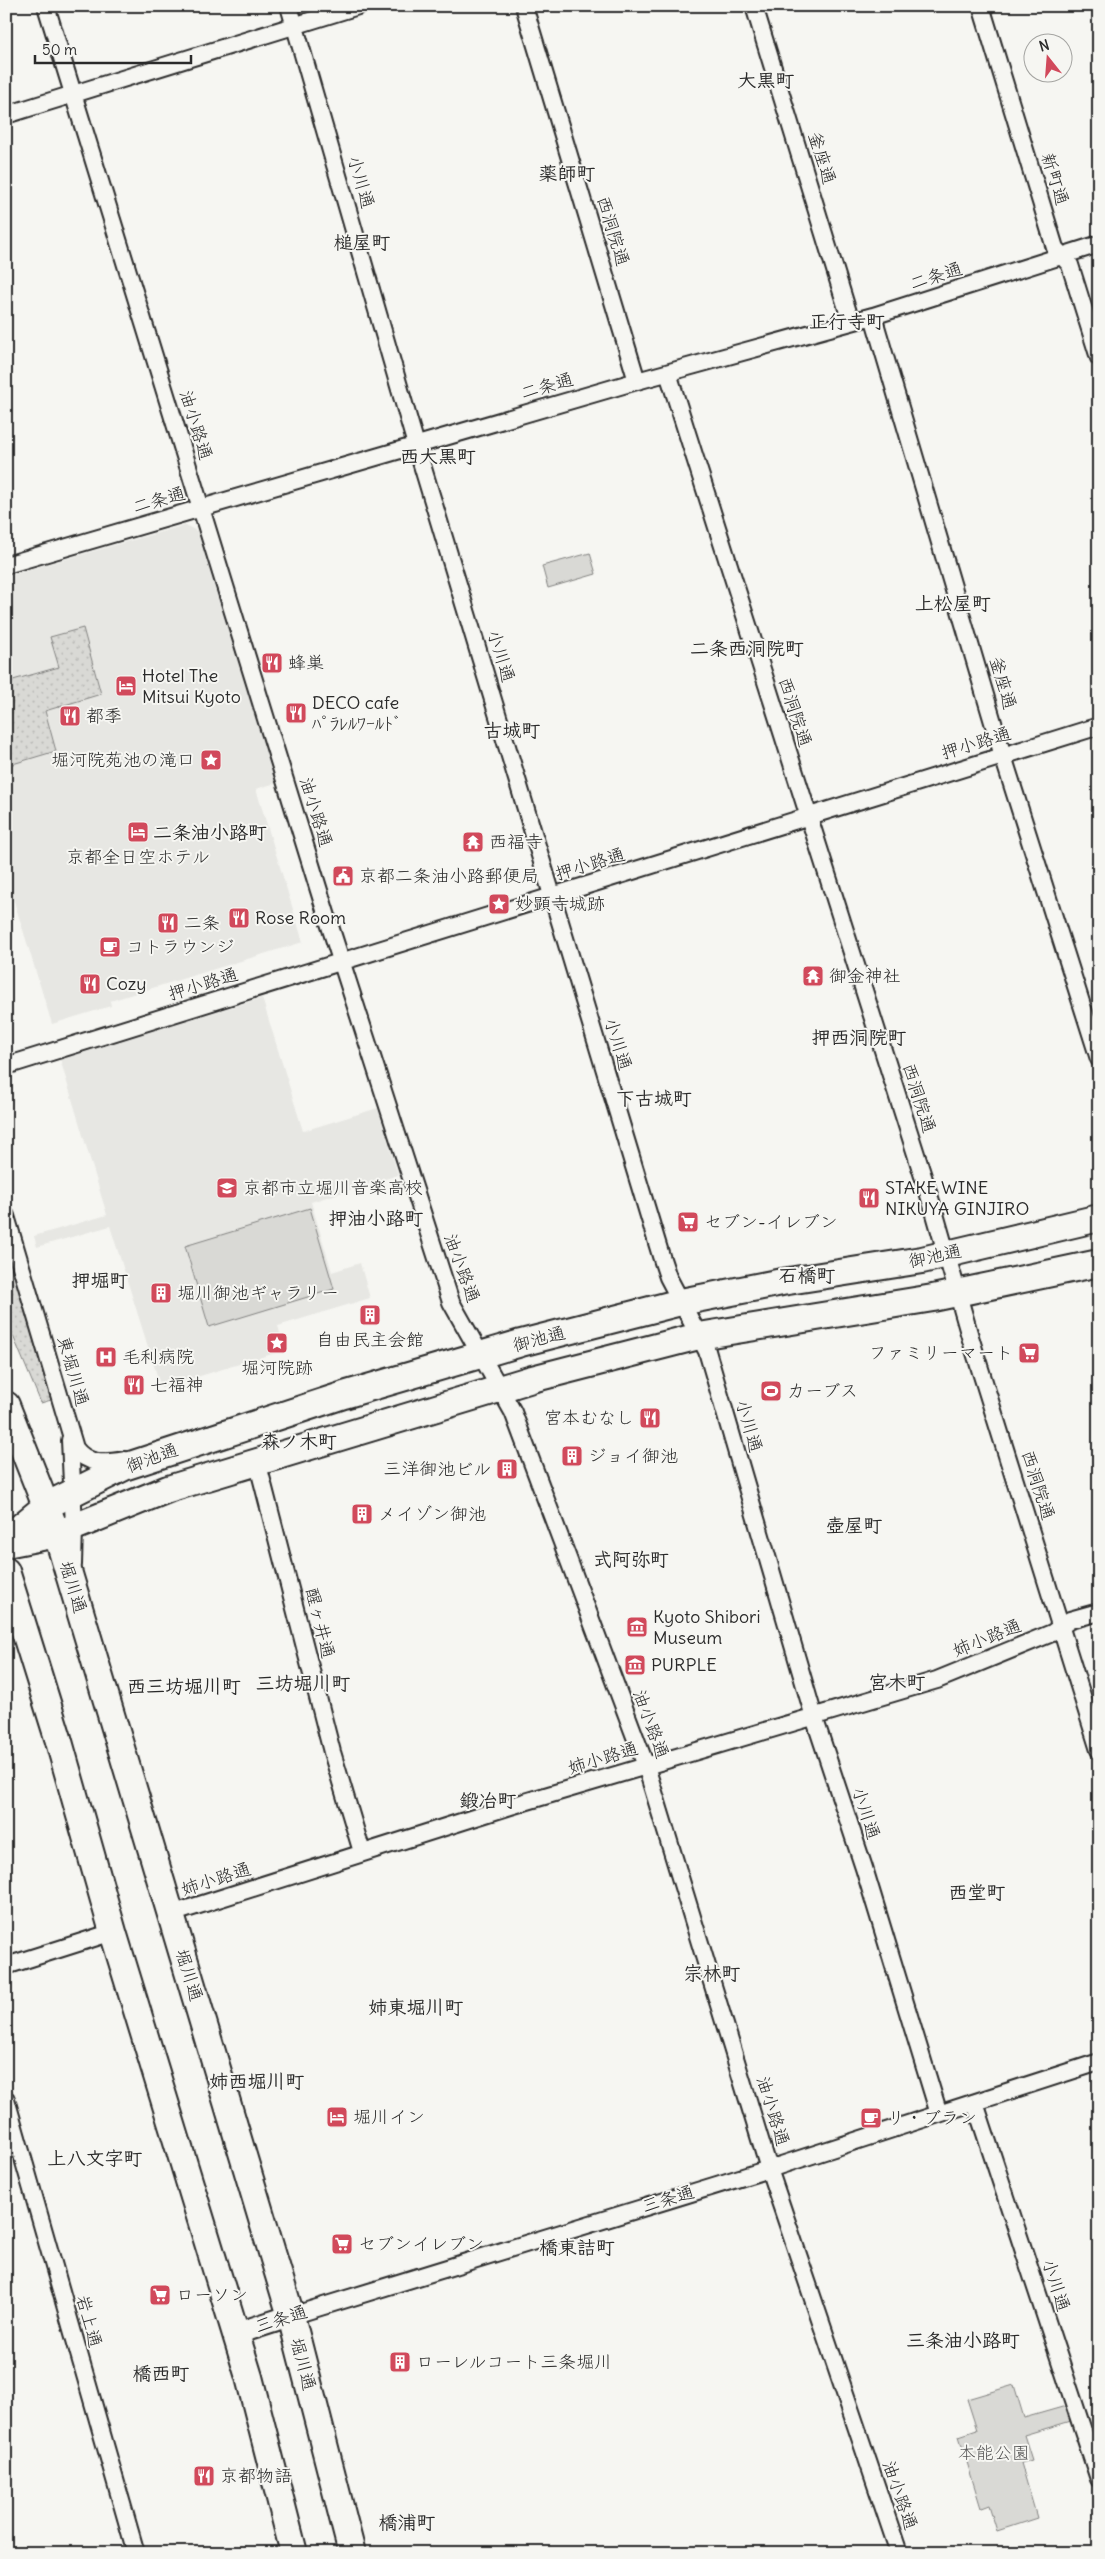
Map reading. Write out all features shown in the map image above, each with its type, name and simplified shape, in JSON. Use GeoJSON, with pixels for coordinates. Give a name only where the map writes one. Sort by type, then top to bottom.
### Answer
{"type":"FeatureCollection","features":[{"type":"Feature","properties":{"kind":"main road","name":"御池通"},"geometry":{"type":"LineString","coordinates":[[6,1539],[46,1506],[124,1467],[164,1452],[480,1355],[681,1302],[782,1282],[946,1254],[1099,1218]]}},
{"type":"Feature","properties":{"kind":"main road","name":"御池通"},"geometry":{"type":"LineString","coordinates":[[6,1544],[66,1531],[168,1489],[500,1388],[699,1336],[958,1294],[1099,1264]]}},
{"type":"Feature","properties":{"kind":"main road","name":"堀川通"},"geometry":{"type":"LineString","coordinates":[[6,1404],[46,1506],[66,1531],[72,1584],[291,2316],[352,2553]]}},
{"type":"Feature","properties":{"kind":"main road"},"geometry":{"type":"LineString","coordinates":[[6,1571],[58,1738],[113,1932],[235,2334],[294,2553]]}},
{"type":"Feature","properties":{"kind":"street","name":"油小路通"},"geometry":{"type":"LineString","coordinates":[[46,6],[342,963],[450,1302],[513,1412],[646,1766],[769,2169],[899,2553]]}},
{"type":"Feature","properties":{"kind":"street","name":"小川通"},"geometry":{"type":"LineString","coordinates":[[290,6],[416,445],[661,1256],[668,1278],[707,1351],[814,1717],[864,1868],[939,2114]]}},
{"type":"Feature","properties":{"kind":"street"},"geometry":{"type":"LineString","coordinates":[[6,115],[358,6]]}},
{"type":"Feature","properties":{"kind":"street","name":"西洞院通"},"geometry":{"type":"LineString","coordinates":[[524,6],[638,381]]}},
{"type":"Feature","properties":{"kind":"street","name":"釜座通"},"geometry":{"type":"LineString","coordinates":[[754,6],[851,322]]}},
{"type":"Feature","properties":{"kind":"street","name":"新町通"},"geometry":{"type":"LineString","coordinates":[[982,6],[1055,248],[1070,265],[1099,358]]}},
{"type":"Feature","properties":{"kind":"street","name":"二条通"},"geometry":{"type":"LineString","coordinates":[[6,565],[638,381],[874,316],[1099,244]]}},
{"type":"Feature","properties":{"kind":"street","name":"釜座通"},"geometry":{"type":"LineString","coordinates":[[874,316],[1003,756],[1099,1059]]}},
{"type":"Feature","properties":{"kind":"street","name":"西洞院通"},"geometry":{"type":"LineString","coordinates":[[668,373],[946,1254],[1099,1750]]}},
{"type":"Feature","properties":{"kind":"street","name":"押小路通"},"geometry":{"type":"LineString","coordinates":[[6,1066],[1099,726]]}},
{"type":"Feature","properties":{"kind":"street","name":"東堀川通"},"geometry":{"type":"LineString","coordinates":[[6,1216],[78,1452],[93,1462],[122,1460],[164,1452]]}},
{"type":"Feature","properties":{"kind":"street"},"geometry":{"type":"LineString","coordinates":[[66,1531],[72,1492],[70,1430]]}},
{"type":"Feature","properties":{"kind":"street","name":"醒ヶ井通"},"geometry":{"type":"LineString","coordinates":[[257,1461],[332,1752],[362,1852]]}},
{"type":"Feature","properties":{"kind":"street","name":"姉小路通"},"geometry":{"type":"LineString","coordinates":[[171,1914],[362,1852],[938,1680],[1052,1633],[1070,1620],[1099,1612]]}},
{"type":"Feature","properties":{"kind":"street"},"geometry":{"type":"LineString","coordinates":[[6,1966],[113,1932]]}},
{"type":"Feature","properties":{"kind":"street","name":"三条通"},"geometry":{"type":"LineString","coordinates":[[235,2334],[769,2169],[1099,2062]]}},
{"type":"Feature","properties":{"kind":"street","name":"岩上通"},"geometry":{"type":"LineString","coordinates":[[6,2099],[136,2553]]}},
{"type":"Feature","properties":{"kind":"street","name":"小川通"},"geometry":{"type":"LineString","coordinates":[[975,2103],[1099,2479]]}},
{"type":"Feature","properties":{"kind":"shaded area"},"geometry":{"type":"Polygon","coordinates":[[[185,525],[197,531],[276,783],[256,789],[303,942],[110,1001],[111,1006],[52,1024],[6,875],[6,576],[185,525]]]}},
{"type":"Feature","properties":{"kind":"shaded area","name":"京都市立堀川音楽高校"},"geometry":{"type":"Polygon","coordinates":[[[262,998],[303,1131],[378,1108],[398,1175],[311,1202],[332,1272],[360,1263],[370,1298],[278,1326],[285,1350],[161,1388],[110,1226],[37,1247],[34,1236],[107,1215],[60,1059],[262,998]]]}},
{"type":"Feature","properties":{"kind":"green space"},"geometry":{"type":"Polygon","coordinates":[[[296,6],[340,6],[300,18],[296,6]]]}},
{"type":"Feature","properties":{"kind":"green space"},"geometry":{"type":"Polygon","coordinates":[[[590,553],[596,574],[548,588],[542,566],[590,553]]]}},
{"type":"Feature","properties":{"kind":"green space"},"geometry":{"type":"Polygon","coordinates":[[[83,628],[101,694],[45,711],[56,751],[6,766],[6,682],[59,667],[50,637],[83,628]]]}},
{"type":"Feature","properties":{"kind":"green space"},"geometry":{"type":"Polygon","coordinates":[[[310,1208],[334,1289],[209,1327],[185,1246],[310,1208]]]}},
{"type":"Feature","properties":{"kind":"green space"},"geometry":{"type":"Polygon","coordinates":[[[6,1247],[51,1400],[41,1403],[6,1319],[6,1247]]]}},
{"type":"Feature","properties":{"kind":"green space","name":"本能公園"},"geometry":{"type":"Polygon","coordinates":[[[1014,2385],[1024,2418],[1066,2406],[1071,2421],[1024,2435],[1032,2460],[1021,2463],[1037,2518],[997,2531],[989,2505],[981,2508],[959,2436],[977,2430],[967,2399],[1014,2385]]]}},
{"type":"Feature","properties":{"kind":"place","name":"蜂巣"},"geometry":{"type":"Point","coordinates":[272,663]}},
{"type":"Feature","properties":{"kind":"place","name":"Hotel The Mitsui Kyoto"},"geometry":{"type":"Point","coordinates":[126,686]}},
{"type":"Feature","properties":{"kind":"place","name":"DECO cafe ﾊﾟﾗﾚﾙﾜｰﾙﾄﾞ"},"geometry":{"type":"Point","coordinates":[296,713]}},
{"type":"Feature","properties":{"kind":"place","name":"都季"},"geometry":{"type":"Point","coordinates":[70,716]}},
{"type":"Feature","properties":{"kind":"place","name":"堀河院苑池の滝口"},"geometry":{"type":"Point","coordinates":[211,760]}},
{"type":"Feature","properties":{"kind":"place","name":"京都全日空ホテル"},"geometry":{"type":"Point","coordinates":[138,832]}},
{"type":"Feature","properties":{"kind":"place","name":"西福寺"},"geometry":{"type":"Point","coordinates":[473,842]}},
{"type":"Feature","properties":{"kind":"place","name":"京都二条油小路郵便局"},"geometry":{"type":"Point","coordinates":[343,876]}},
{"type":"Feature","properties":{"kind":"place","name":"妙顕寺城跡"},"geometry":{"type":"Point","coordinates":[499,904]}},
{"type":"Feature","properties":{"kind":"place","name":"Rose Room"},"geometry":{"type":"Point","coordinates":[239,918]}},
{"type":"Feature","properties":{"kind":"place","name":"二条"},"geometry":{"type":"Point","coordinates":[168,923]}},
{"type":"Feature","properties":{"kind":"place","name":"コトラウンジ"},"geometry":{"type":"Point","coordinates":[110,947]}},
{"type":"Feature","properties":{"kind":"place","name":"御金神社"},"geometry":{"type":"Point","coordinates":[813,976]}},
{"type":"Feature","properties":{"kind":"place","name":"Cozy"},"geometry":{"type":"Point","coordinates":[90,984]}},
{"type":"Feature","properties":{"kind":"place","name":"京都市立堀川音楽高校"},"geometry":{"type":"Point","coordinates":[227,1188]}},
{"type":"Feature","properties":{"kind":"place","name":"STAKE WINE NIKUYA GINJIRO"},"geometry":{"type":"Point","coordinates":[869,1198]}},
{"type":"Feature","properties":{"kind":"place","name":"セブン-イレブン"},"geometry":{"type":"Point","coordinates":[688,1222]}},
{"type":"Feature","properties":{"kind":"place","name":"堀川御池ギャラリー"},"geometry":{"type":"Point","coordinates":[161,1293]}},
{"type":"Feature","properties":{"kind":"place","name":"自由民主会館"},"geometry":{"type":"Point","coordinates":[370,1315]}},
{"type":"Feature","properties":{"kind":"place","name":"堀河院跡"},"geometry":{"type":"Point","coordinates":[277,1343]}},
{"type":"Feature","properties":{"kind":"place","name":"ファミリーマート"},"geometry":{"type":"Point","coordinates":[1029,1353]}},
{"type":"Feature","properties":{"kind":"place","name":"毛利病院"},"geometry":{"type":"Point","coordinates":[106,1357]}},
{"type":"Feature","properties":{"kind":"place","name":"七福神"},"geometry":{"type":"Point","coordinates":[134,1385]}},
{"type":"Feature","properties":{"kind":"place","name":"カーブス"},"geometry":{"type":"Point","coordinates":[771,1391]}},
{"type":"Feature","properties":{"kind":"place","name":"宮本むなし"},"geometry":{"type":"Point","coordinates":[650,1418]}},
{"type":"Feature","properties":{"kind":"place","name":"ジョイ御池"},"geometry":{"type":"Point","coordinates":[572,1456]}},
{"type":"Feature","properties":{"kind":"place","name":"三洋御池ビル"},"geometry":{"type":"Point","coordinates":[507,1469]}},
{"type":"Feature","properties":{"kind":"place","name":"メイゾン御池"},"geometry":{"type":"Point","coordinates":[362,1514]}},
{"type":"Feature","properties":{"kind":"place","name":"Kyoto Shibori Museum"},"geometry":{"type":"Point","coordinates":[637,1627]}},
{"type":"Feature","properties":{"kind":"place","name":"PURPLE"},"geometry":{"type":"Point","coordinates":[635,1665]}},
{"type":"Feature","properties":{"kind":"place","name":"堀川イン"},"geometry":{"type":"Point","coordinates":[337,2117]}},
{"type":"Feature","properties":{"kind":"place","name":"リ・ブラン"},"geometry":{"type":"Point","coordinates":[871,2118]}},
{"type":"Feature","properties":{"kind":"place","name":"セブンイレブン"},"geometry":{"type":"Point","coordinates":[342,2244]}},
{"type":"Feature","properties":{"kind":"place","name":"ローソン"},"geometry":{"type":"Point","coordinates":[160,2295]}},
{"type":"Feature","properties":{"kind":"place","name":"ローレルコート三条堀川"},"geometry":{"type":"Point","coordinates":[400,2362]}},
{"type":"Feature","properties":{"kind":"place","name":"京都物語"},"geometry":{"type":"Point","coordinates":[204,2476]}},
{"type":"Feature","properties":{"kind":"district","name":"大黒町"},"geometry":{"type":"Point","coordinates":[766,80]}},
{"type":"Feature","properties":{"kind":"district","name":"薬師町"},"geometry":{"type":"Point","coordinates":[567,173]}},
{"type":"Feature","properties":{"kind":"district","name":"槌屋町"},"geometry":{"type":"Point","coordinates":[362,242]}},
{"type":"Feature","properties":{"kind":"district","name":"正行寺町"},"geometry":{"type":"Point","coordinates":[847,321]}},
{"type":"Feature","properties":{"kind":"district","name":"西大黒町"},"geometry":{"type":"Point","coordinates":[438,456]}},
{"type":"Feature","properties":{"kind":"district","name":"上松屋町"},"geometry":{"type":"Point","coordinates":[953,603]}},
{"type":"Feature","properties":{"kind":"district","name":"二条西洞院町"},"geometry":{"type":"Point","coordinates":[747,648]}},
{"type":"Feature","properties":{"kind":"district","name":"古城町"},"geometry":{"type":"Point","coordinates":[512,730]}},
{"type":"Feature","properties":{"kind":"district","name":"二条油小路町"},"geometry":{"type":"Point","coordinates":[210,832]}},
{"type":"Feature","properties":{"kind":"district","name":"押西洞院町"},"geometry":{"type":"Point","coordinates":[859,1037]}},
{"type":"Feature","properties":{"kind":"district","name":"下古城町"},"geometry":{"type":"Point","coordinates":[654,1098]}},
{"type":"Feature","properties":{"kind":"district","name":"押油小路町"},"geometry":{"type":"Point","coordinates":[376,1218]}},
{"type":"Feature","properties":{"kind":"district","name":"石橋町"},"geometry":{"type":"Point","coordinates":[807,1275]}},
{"type":"Feature","properties":{"kind":"district","name":"押堀町"},"geometry":{"type":"Point","coordinates":[100,1280]}},
{"type":"Feature","properties":{"kind":"district","name":"森ノ木町"},"geometry":{"type":"Point","coordinates":[299,1441]}},
{"type":"Feature","properties":{"kind":"district","name":"壺屋町"},"geometry":{"type":"Point","coordinates":[854,1525]}},
{"type":"Feature","properties":{"kind":"district","name":"式阿弥町"},"geometry":{"type":"Point","coordinates":[631,1559]}},
{"type":"Feature","properties":{"kind":"district","name":"宮木町"},"geometry":{"type":"Point","coordinates":[897,1682]}},
{"type":"Feature","properties":{"kind":"district","name":"三坊堀川町"},"geometry":{"type":"Point","coordinates":[303,1683]}},
{"type":"Feature","properties":{"kind":"district","name":"西三坊堀川町"},"geometry":{"type":"Point","coordinates":[184,1686]}},
{"type":"Feature","properties":{"kind":"district","name":"鍛冶町"},"geometry":{"type":"Point","coordinates":[488,1800]}},
{"type":"Feature","properties":{"kind":"district","name":"西堂町"},"geometry":{"type":"Point","coordinates":[977,1892]}},
{"type":"Feature","properties":{"kind":"district","name":"宗林町"},"geometry":{"type":"Point","coordinates":[712,1973]}},
{"type":"Feature","properties":{"kind":"district","name":"姉東堀川町"},"geometry":{"type":"Point","coordinates":[416,2007]}},
{"type":"Feature","properties":{"kind":"district","name":"姉西堀川町"},"geometry":{"type":"Point","coordinates":[257,2081]}},
{"type":"Feature","properties":{"kind":"district","name":"上八文字町"},"geometry":{"type":"Point","coordinates":[95,2158]}},
{"type":"Feature","properties":{"kind":"district","name":"橋東詰町"},"geometry":{"type":"Point","coordinates":[577,2247]}},
{"type":"Feature","properties":{"kind":"district","name":"三条油小路町"},"geometry":{"type":"Point","coordinates":[963,2340]}},
{"type":"Feature","properties":{"kind":"district","name":"橋西町"},"geometry":{"type":"Point","coordinates":[161,2373]}},
{"type":"Feature","properties":{"kind":"district","name":"橋浦町"},"geometry":{"type":"Point","coordinates":[407,2522]}}]}
